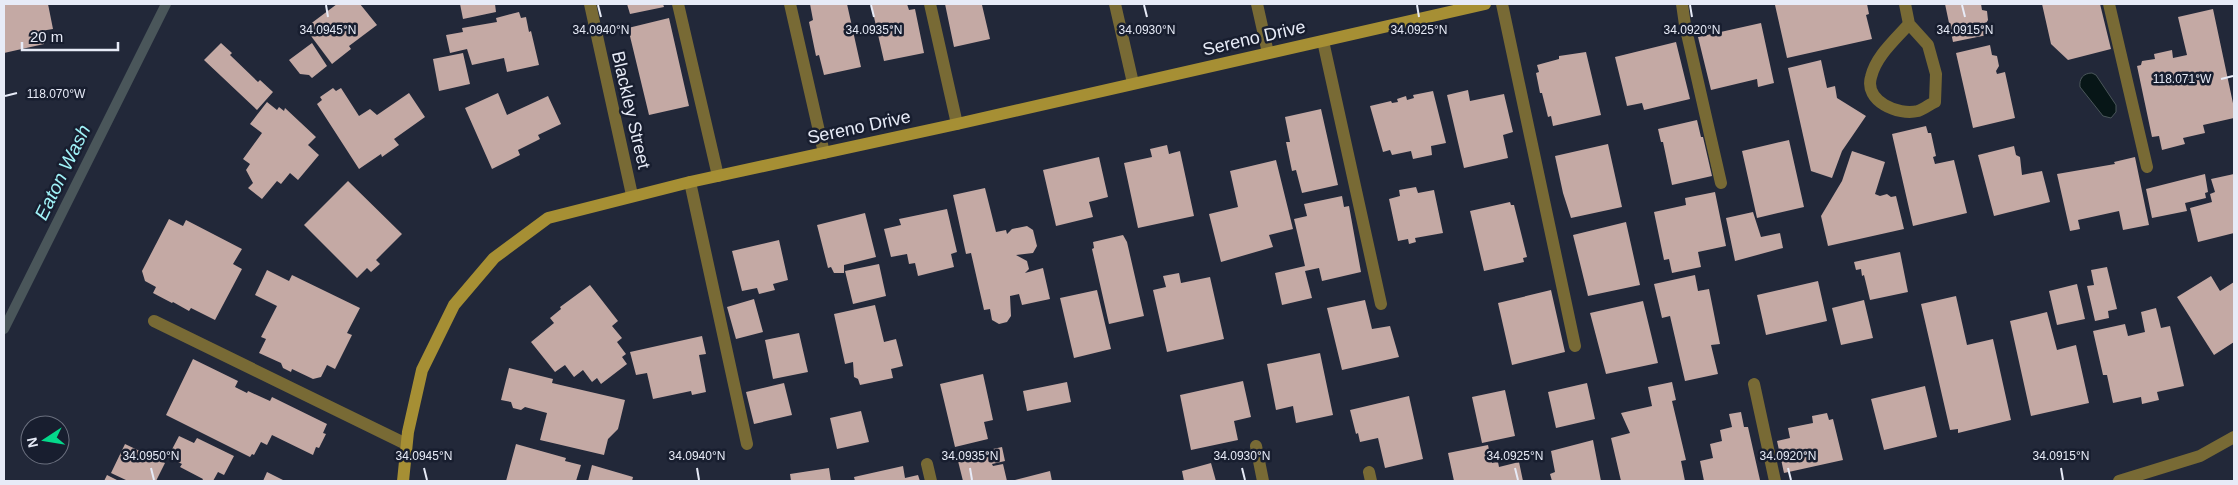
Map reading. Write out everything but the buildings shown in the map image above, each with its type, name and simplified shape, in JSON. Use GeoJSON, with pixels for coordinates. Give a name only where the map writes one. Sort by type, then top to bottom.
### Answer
{"type":"FeatureCollection","features":[{"type":"Feature","properties":{"kind":"street","name":"Blackley Street"},"geometry":{"type":"LineString","coordinates":[[590,4],[632,195]]}},
{"type":"Feature","properties":{"kind":"street"},"geometry":{"type":"LineString","coordinates":[[678,4],[718,176]]}},
{"type":"Feature","properties":{"kind":"street"},"geometry":{"type":"LineString","coordinates":[[790,4],[824,153]]}},
{"type":"Feature","properties":{"kind":"street"},"geometry":{"type":"LineString","coordinates":[[930,4],[957,124]]}},
{"type":"Feature","properties":{"kind":"street"},"geometry":{"type":"LineString","coordinates":[[1115,4],[1133,83]]}},
{"type":"Feature","properties":{"kind":"street"},"geometry":{"type":"LineString","coordinates":[[1257,4],[1268,53]]}},
{"type":"Feature","properties":{"kind":"street","name":"Sereno Drive"},"geometry":{"type":"LineString","coordinates":[[403,481],[406,444],[422,370],[454,305],[494,258],[548,218],[632,195],[957,124],[1485,4]]}},
{"type":"Feature","properties":{"kind":"street"},"geometry":{"type":"LineString","coordinates":[[1502,4],[1575,346]]}},
{"type":"Feature","properties":{"kind":"street"},"geometry":{"type":"LineString","coordinates":[[1682,4],[1685,25],[1721,183]]}},
{"type":"Feature","properties":{"kind":"street"},"geometry":{"type":"LineString","coordinates":[[1905,4],[1909,24],[1928,45],[1936,74],[1935,102],[1918,111],[1902,112],[1882,105],[1870,90],[1870,79],[1875,64],[1909,24]]}},
{"type":"Feature","properties":{"kind":"street"},"geometry":{"type":"LineString","coordinates":[[2109,4],[2147,167]]}},
{"type":"Feature","properties":{"kind":"street"},"geometry":{"type":"LineString","coordinates":[[1324,40],[1381,304]]}},
{"type":"Feature","properties":{"kind":"street"},"geometry":{"type":"LineString","coordinates":[[690,182],[747,444]]}},
{"type":"Feature","properties":{"kind":"street"},"geometry":{"type":"LineString","coordinates":[[154,321],[406,444]]}},
{"type":"Feature","properties":{"kind":"street"},"geometry":{"type":"LineString","coordinates":[[1754,384],[1774,481]]}},
{"type":"Feature","properties":{"kind":"street"},"geometry":{"type":"LineString","coordinates":[[2118,481],[2200,456],[2234,437]]}},
{"type":"Feature","properties":{"kind":"street"},"geometry":{"type":"LineString","coordinates":[[1256,446],[1263,481]]}},
{"type":"Feature","properties":{"kind":"street"},"geometry":{"type":"LineString","coordinates":[[927,464],[931,481]]}},
{"type":"Feature","properties":{"kind":"shaded area"},"geometry":{"type":"Polygon","coordinates":[[[2092,73],[2096,75],[2116,105],[2116,112],[2111,118],[2103,116],[2080,87],[2082,77],[2092,73]]]}},
{"type":"Feature","properties":{"kind":"waterway","name":"Eaton Wash"},"geometry":{"type":"LineString","coordinates":[[4,329],[166,4]]}}]}
